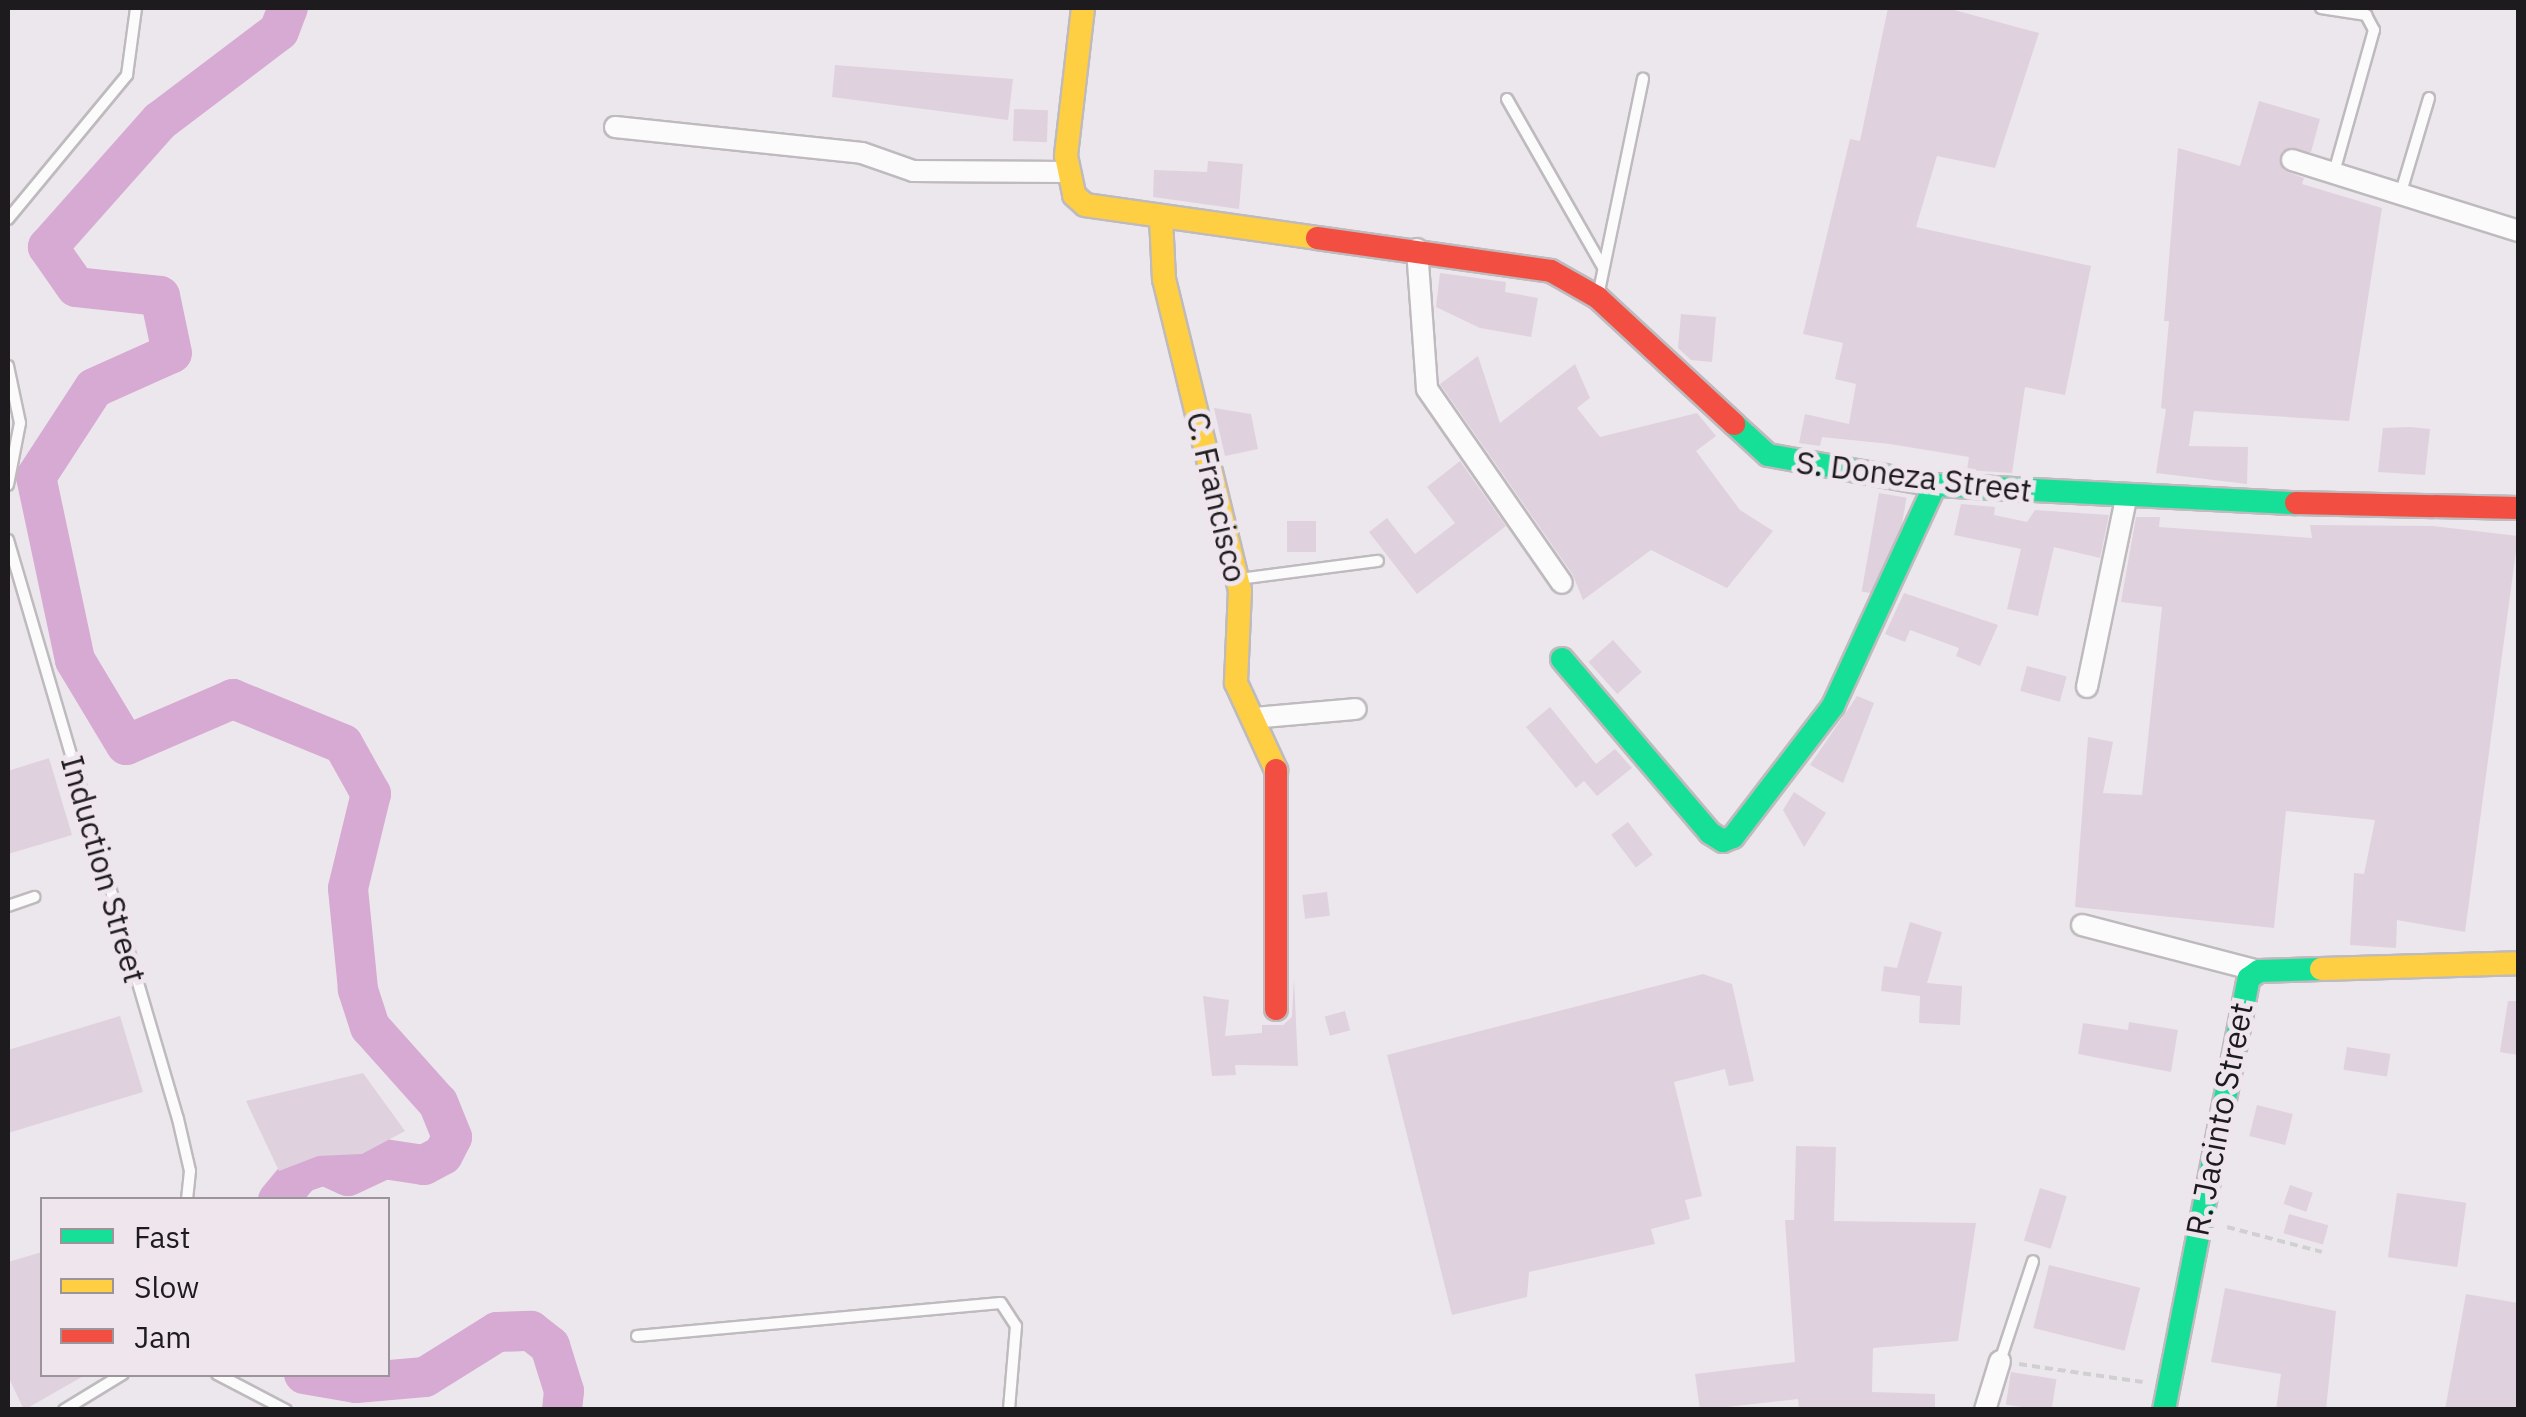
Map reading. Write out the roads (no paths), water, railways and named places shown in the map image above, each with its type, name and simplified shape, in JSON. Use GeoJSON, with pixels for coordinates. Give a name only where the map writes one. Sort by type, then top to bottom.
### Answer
{"type":"FeatureCollection","features":[{"type":"Feature","properties":{"kind":"street"},"geometry":{"type":"LineString","coordinates":[[615,127],[862,153],[912,171],[1068,172],[1083,8]]}},
{"type":"Feature","properties":{"kind":"street"},"geometry":{"type":"LineString","coordinates":[[2292,160],[2518,231]]}},
{"type":"Feature","properties":{"kind":"street","name":"S. Doneza Street"},"geometry":{"type":"LineString","coordinates":[[1068,172],[1085,205],[1161,218],[1520,262],[1571,280],[1597,297],[1768,455],[1935,485],[2126,499],[2518,508]]}},
{"type":"Feature","properties":{"kind":"street","name":"C. Francisco"},"geometry":{"type":"LineString","coordinates":[[1161,218],[1164,279],[1238,579],[1236,683],[1276,767],[1276,1009]]}},
{"type":"Feature","properties":{"kind":"street"},"geometry":{"type":"LineString","coordinates":[[1417,249],[1426,389],[1562,583]]}},
{"type":"Feature","properties":{"kind":"street"},"geometry":{"type":"LineString","coordinates":[[1562,660],[1710,833],[1723,841],[1733,837],[1833,706],[1935,485]]}},
{"type":"Feature","properties":{"kind":"street"},"geometry":{"type":"LineString","coordinates":[[2087,687],[2126,499]]}},
{"type":"Feature","properties":{"kind":"street"},"geometry":{"type":"LineString","coordinates":[[1252,718],[1356,709]]}},
{"type":"Feature","properties":{"kind":"street"},"geometry":{"type":"LineString","coordinates":[[2082,925],[2259,971]]}},
{"type":"Feature","properties":{"kind":"street","name":"R. Jacinto Street"},"geometry":{"type":"LineString","coordinates":[[2166,1398],[2245,992],[2259,971],[2518,963]]}},
{"type":"Feature","properties":{"kind":"street"},"geometry":{"type":"LineString","coordinates":[[1985,1410],[2000,1361]]}},
{"type":"Feature","properties":{"kind":"lane"},"geometry":{"type":"LineString","coordinates":[[8,219],[127,75],[136,8]]}},
{"type":"Feature","properties":{"kind":"lane"},"geometry":{"type":"LineString","coordinates":[[2321,8],[2366,14],[2374,30],[2334,172]]}},
{"type":"Feature","properties":{"kind":"lane"},"geometry":{"type":"LineString","coordinates":[[1597,297],[1642,79]]}},
{"type":"Feature","properties":{"kind":"lane"},"geometry":{"type":"LineString","coordinates":[[2401,192],[2429,98]]}},
{"type":"Feature","properties":{"kind":"lane"},"geometry":{"type":"LineString","coordinates":[[1507,99],[1603,267]]}},
{"type":"Feature","properties":{"kind":"lane"},"geometry":{"type":"LineString","coordinates":[[8,366],[20,423],[8,485]]}},
{"type":"Feature","properties":{"kind":"lane","name":"Induction Street"},"geometry":{"type":"LineString","coordinates":[[8,540],[178,1120],[190,1170],[187,1197]]}},
{"type":"Feature","properties":{"kind":"lane"},"geometry":{"type":"LineString","coordinates":[[1238,579],[1378,562]]}},
{"type":"Feature","properties":{"kind":"lane"},"geometry":{"type":"LineString","coordinates":[[8,906],[34,897]]}},
{"type":"Feature","properties":{"kind":"lane"},"geometry":{"type":"LineString","coordinates":[[2000,1361],[2033,1261]]}},
{"type":"Feature","properties":{"kind":"lane"},"geometry":{"type":"LineString","coordinates":[[637,1336],[1001,1303],[1016,1326],[1009,1410]]}},
{"type":"Feature","properties":{"kind":"lane"},"geometry":{"type":"LineString","coordinates":[[64,1410],[118,1377]]}},
{"type":"Feature","properties":{"kind":"lane"},"geometry":{"type":"LineString","coordinates":[[223,1377],[286,1410]]}},
{"type":"Feature","properties":{"kind":"waterway"},"geometry":{"type":"LineString","coordinates":[[281,1197],[301,1173],[324,1165],[348,1176],[384,1159],[424,1165],[443,1155],[452,1137],[438,1103],[370,1027],[358,989],[348,888],[371,794],[343,744],[233,699],[126,745],[75,660],[36,477],[94,388],[172,353],[160,296],[76,287],[48,247],[160,121],[279,31],[288,8]]}},
{"type":"Feature","properties":{"kind":"waterway"},"geometry":{"type":"LineString","coordinates":[[321,1377],[356,1383],[425,1377],[497,1332],[531,1331],[550,1346],[564,1391],[562,1410]]}}]}
